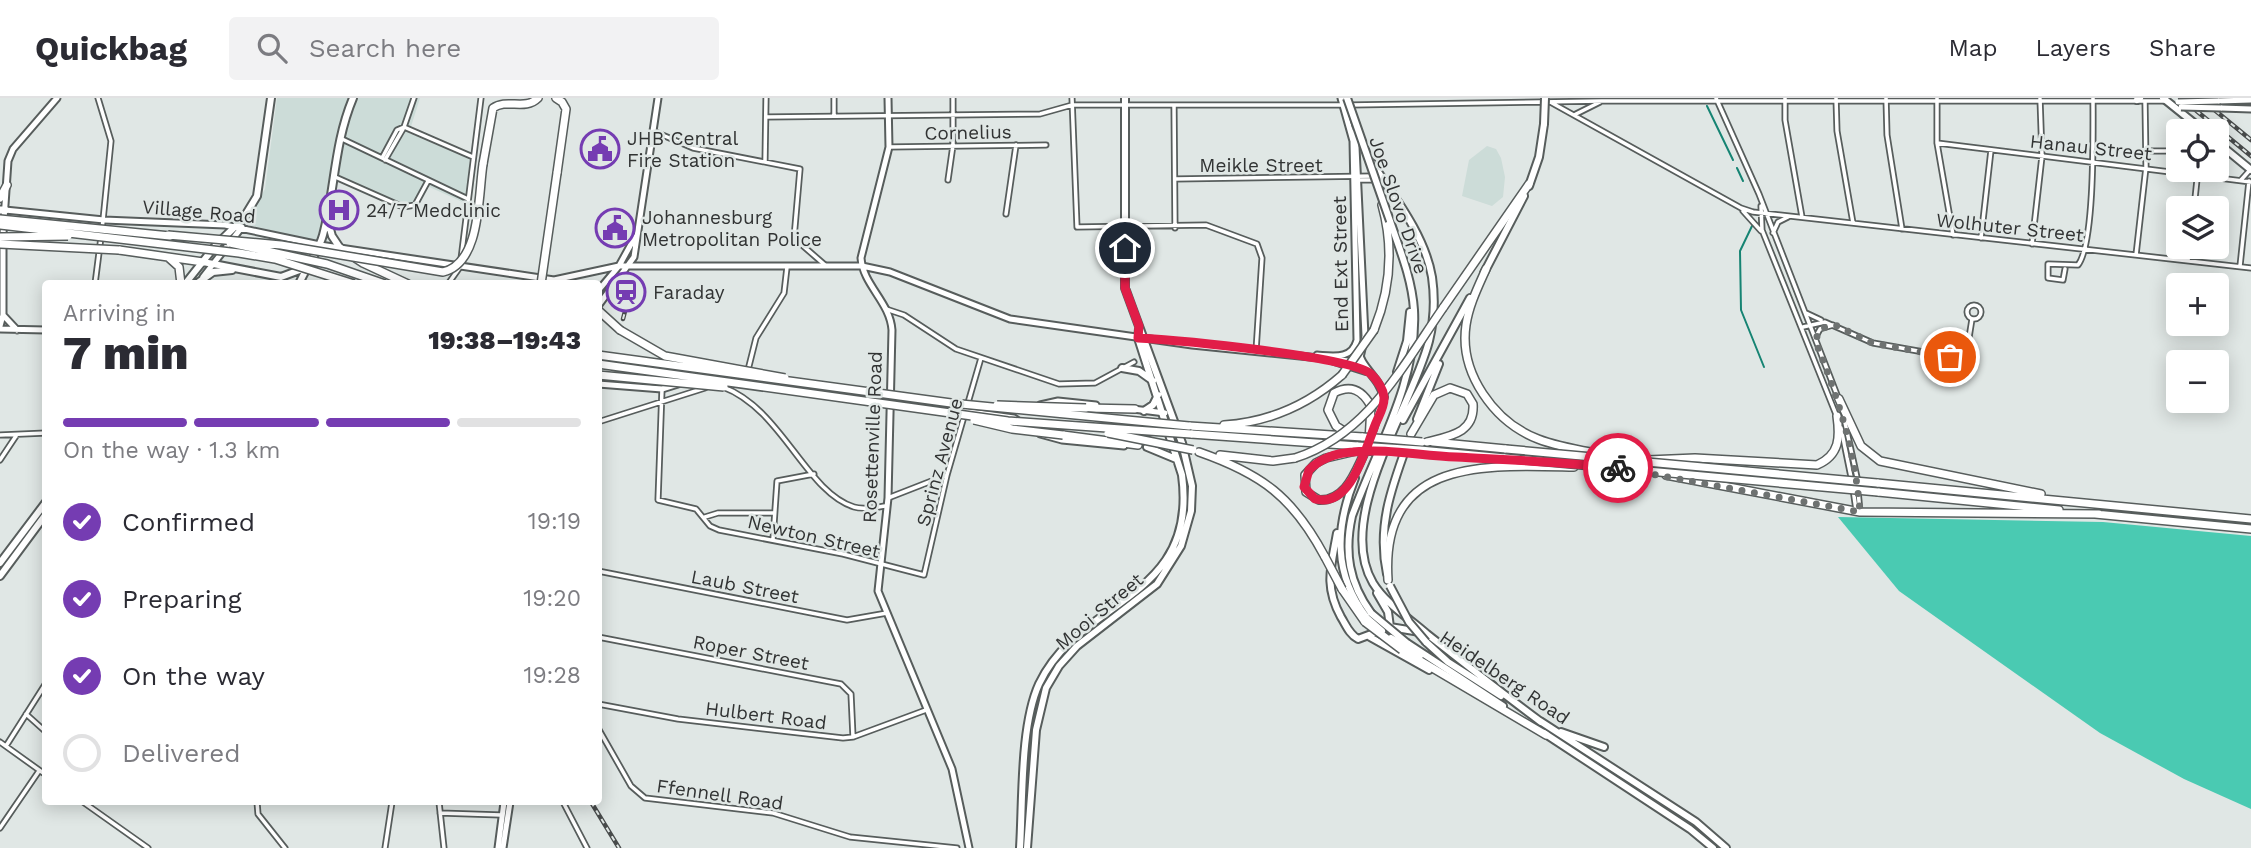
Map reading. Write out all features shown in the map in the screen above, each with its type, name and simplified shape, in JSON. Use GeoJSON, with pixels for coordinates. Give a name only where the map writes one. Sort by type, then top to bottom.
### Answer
{"type":"FeatureCollection","features":[{"type":"Feature","properties":{"kind":"highway"},"geometry":{"type":"LineString","coordinates":[[0,219],[253,241],[443,272],[459,265],[469,253],[493,108],[501,102],[526,104],[538,98]]}},
{"type":"Feature","properties":{"kind":"highway"},"geometry":{"type":"LineString","coordinates":[[542,280],[566,109],[556,98]]}},
{"type":"Feature","properties":{"kind":"highway"},"geometry":{"type":"LineString","coordinates":[[602,365],[805,394],[1074,427],[1251,460],[1295,458],[1337,440],[1363,418],[1529,184]]}},
{"type":"Feature","properties":{"kind":"highway"},"geometry":{"type":"LineString","coordinates":[[0,198],[7,185]]}},
{"type":"Feature","properties":{"kind":"highway"},"geometry":{"type":"LineString","coordinates":[[1074,427],[1192,429],[1279,415],[1316,396],[1342,375],[1374,330],[1389,280],[1388,232],[1377,188]]}},
{"type":"Feature","properties":{"kind":"highway"},"geometry":{"type":"LineString","coordinates":[[0,225],[239,253],[305,266],[343,280]]}},
{"type":"Feature","properties":{"kind":"highway"},"geometry":{"type":"LineString","coordinates":[[1,235],[96,236]]}},
{"type":"Feature","properties":{"kind":"highway"},"geometry":{"type":"LineString","coordinates":[[168,235],[296,256],[372,280]]}},
{"type":"Feature","properties":{"kind":"highway"},"geometry":{"type":"LineString","coordinates":[[0,244],[120,250],[203,262]]}},
{"type":"Feature","properties":{"kind":"highway"},"geometry":{"type":"LineString","coordinates":[[340,248],[398,280]]}},
{"type":"Feature","properties":{"kind":"highway"},"geometry":{"type":"LineString","coordinates":[[163,256],[179,267],[182,280]]}},
{"type":"Feature","properties":{"kind":"highway"},"geometry":{"type":"LineString","coordinates":[[305,266],[333,280]]}},
{"type":"Feature","properties":{"kind":"highway"},"geometry":{"type":"LineString","coordinates":[[1486,269],[1466,323],[1467,356],[1481,390],[1508,422],[1545,442],[1623,458]]}},
{"type":"Feature","properties":{"kind":"highway"},"geometry":{"type":"LineString","coordinates":[[602,312],[620,330],[665,356],[770,375],[810,386]]}},
{"type":"Feature","properties":{"kind":"highway"},"geometry":{"type":"LineString","coordinates":[[602,356],[810,386],[951,403],[1361,444],[1419,453],[1623,468],[1855,511],[2099,514]]}},
{"type":"Feature","properties":{"kind":"highway"},"geometry":{"type":"LineString","coordinates":[[602,375],[805,394]]}},
{"type":"Feature","properties":{"kind":"highway"},"geometry":{"type":"LineString","coordinates":[[1412,434],[1434,395],[1450,388],[1467,394],[1473,404],[1469,424],[1460,432],[1425,442]]}},
{"type":"Feature","properties":{"kind":"highway"},"geometry":{"type":"LineString","coordinates":[[1361,444],[1329,416],[1330,399],[1342,389],[1359,391],[1371,407],[1361,444],[1351,480],[1338,496],[1319,500],[1306,492],[1305,475],[1316,463],[1361,444],[1425,442],[1623,458],[2099,514],[2251,529]]}},
{"type":"Feature","properties":{"kind":"highway"},"geometry":{"type":"LineString","coordinates":[[1839,399],[1861,446],[1887,465],[2074,501]]}},
{"type":"Feature","properties":{"kind":"highway"},"geometry":{"type":"LineString","coordinates":[[951,403],[1135,409]]}},
{"type":"Feature","properties":{"kind":"highway"},"geometry":{"type":"LineString","coordinates":[[953,413],[1012,429],[1144,446]]}},
{"type":"Feature","properties":{"kind":"highway"},"geometry":{"type":"LineString","coordinates":[[1640,460],[1695,458],[1812,466],[1833,453],[1839,439],[1837,416]]}},
{"type":"Feature","properties":{"kind":"highway"},"geometry":{"type":"LineString","coordinates":[[1196,451],[1254,474],[1284,497],[1302,517],[1342,589],[1368,617],[1404,646],[1550,734]]}},
{"type":"Feature","properties":{"kind":"highway"},"geometry":{"type":"LineString","coordinates":[[1389,583],[1389,535],[1406,501],[1440,478],[1462,470],[1504,467],[1623,468]]}},
{"type":"Feature","properties":{"kind":"highway"},"geometry":{"type":"LineString","coordinates":[[1638,470],[2074,501],[2251,519]]}},
{"type":"Feature","properties":{"kind":"main road"},"geometry":{"type":"LineString","coordinates":[[187,280],[248,214],[259,188],[271,98]]}},
{"type":"Feature","properties":{"kind":"main road"},"geometry":{"type":"LineString","coordinates":[[300,280],[305,266],[320,245],[340,138],[353,98]]}},
{"type":"Feature","properties":{"kind":"main road"},"geometry":{"type":"LineString","coordinates":[[1390,443],[1446,346],[1529,184],[1539,157],[1548,99]]}},
{"type":"Feature","properties":{"kind":"main road","name":"Joe Slovo Drive"},"geometry":{"type":"LineString","coordinates":[[1350,100],[1412,297],[1411,365],[1350,526],[1347,552],[1351,576],[1368,617]]}},
{"type":"Feature","properties":{"kind":"main road","name":"Mooi Street"},"geometry":{"type":"LineString","coordinates":[[1025,843],[1030,714],[1040,683],[1058,654],[1140,590],[1166,559],[1178,533],[1183,510],[1183,484],[1178,460],[1139,326],[1125,288],[1125,101]]}},
{"type":"Feature","properties":{"kind":"main road"},"geometry":{"type":"LineString","coordinates":[[2170,103],[2189,119]]}},
{"type":"Feature","properties":{"kind":"main road"},"geometry":{"type":"LineString","coordinates":[[1357,141],[1423,248],[1430,269],[1434,303],[1429,341],[1363,519],[1362,553],[1368,572],[1388,612],[1390,627]]}},
{"type":"Feature","properties":{"kind":"main road"},"geometry":{"type":"LineString","coordinates":[[2229,152],[2250,170]]}},
{"type":"Feature","properties":{"kind":"main road"},"geometry":{"type":"LineString","coordinates":[[328,206],[329,230],[340,248]]}},
{"type":"Feature","properties":{"kind":"main road"},"geometry":{"type":"LineString","coordinates":[[203,262],[286,276],[305,266]]}},
{"type":"Feature","properties":{"kind":"main road"},"geometry":{"type":"LineString","coordinates":[[203,280],[216,271],[241,270]]}},
{"type":"Feature","properties":{"kind":"main road"},"geometry":{"type":"LineString","coordinates":[[1412,297],[1403,354],[1383,407],[1361,444],[1342,511],[1329,576],[1331,599],[1352,636],[1357,639],[1370,637],[1390,627],[1427,633]]}},
{"type":"Feature","properties":{"kind":"main road","name":"Mooi Street"},"geometry":{"type":"LineString","coordinates":[[1020,848],[1025,843],[1042,700],[1059,666],[1077,646],[1146,595],[1172,563],[1185,536],[1191,511],[1192,485],[1182,443],[1142,338]]}},
{"type":"Feature","properties":{"kind":"main road"},"geometry":{"type":"LineString","coordinates":[[1356,345],[1359,362],[1382,389],[1383,407]]}},
{"type":"Feature","properties":{"kind":"main road","name":"Heidelberg Road"},"geometry":{"type":"LineString","coordinates":[[1446,346],[1384,517],[1384,561],[1389,583],[1409,622],[1448,662],[1541,722],[1550,734],[1690,829],[1713,848]]}},
{"type":"Feature","properties":{"kind":"main road"},"geometry":{"type":"LineString","coordinates":[[1331,360],[1368,371]]}},
{"type":"Feature","properties":{"kind":"main road"},"geometry":{"type":"LineString","coordinates":[[1122,368],[1142,372],[1154,382]]}},
{"type":"Feature","properties":{"kind":"main road"},"geometry":{"type":"LineString","coordinates":[[1145,411],[1153,405],[1158,395]]}},
{"type":"Feature","properties":{"kind":"main road"},"geometry":{"type":"LineString","coordinates":[[1144,446],[1170,453],[1178,460]]}},
{"type":"Feature","properties":{"kind":"main road"},"geometry":{"type":"LineString","coordinates":[[0,563],[42,507]]}},
{"type":"Feature","properties":{"kind":"main road"},"geometry":{"type":"LineString","coordinates":[[1342,511],[1341,564],[1350,591],[1368,617]]}},
{"type":"Feature","properties":{"kind":"main road"},"geometry":{"type":"LineString","coordinates":[[0,576],[42,519]]}},
{"type":"Feature","properties":{"kind":"main road"},"geometry":{"type":"LineString","coordinates":[[1368,572],[1388,601],[1541,722]]}},
{"type":"Feature","properties":{"kind":"main road"},"geometry":{"type":"LineString","coordinates":[[1370,637],[1550,734],[1604,747]]}},
{"type":"Feature","properties":{"kind":"main road","name":"Heidelberg Road"},"geometry":{"type":"LineString","coordinates":[[1550,734],[1680,811],[1726,848]]}},
{"type":"Feature","properties":{"kind":"main road"},"geometry":{"type":"LineString","coordinates":[[1011,848],[1025,843],[1033,848]]}},
{"type":"Feature","properties":{"kind":"street"},"geometry":{"type":"LineString","coordinates":[[42,330],[0,328],[3,315],[1,235],[11,154],[57,98]]}},
{"type":"Feature","properties":{"kind":"street"},"geometry":{"type":"LineString","coordinates":[[96,280],[111,141],[98,98]]}},
{"type":"Feature","properties":{"kind":"street"},"geometry":{"type":"LineString","coordinates":[[404,128],[414,98]]}},
{"type":"Feature","properties":{"kind":"street"},"geometry":{"type":"LineString","coordinates":[[451,280],[460,266],[481,98]]}},
{"type":"Feature","properties":{"kind":"street"},"geometry":{"type":"LineString","coordinates":[[602,303],[634,257],[658,98]]}},
{"type":"Feature","properties":{"kind":"street"},"geometry":{"type":"LineString","coordinates":[[765,162],[766,98]]}},
{"type":"Feature","properties":{"kind":"street"},"geometry":{"type":"LineString","coordinates":[[834,98],[834,116]]}},
{"type":"Feature","properties":{"kind":"street"},"geometry":{"type":"LineString","coordinates":[[862,266],[862,250],[889,147],[888,98]]}},
{"type":"Feature","properties":{"kind":"street"},"geometry":{"type":"LineString","coordinates":[[948,180],[953,145],[953,98]]}},
{"type":"Feature","properties":{"kind":"street"},"geometry":{"type":"LineString","coordinates":[[1072,98],[1074,223],[1082,228],[1125,229],[1209,226],[1260,248],[1256,351]]}},
{"type":"Feature","properties":{"kind":"street"},"geometry":{"type":"LineString","coordinates":[[1190,98],[1191,104]]}},
{"type":"Feature","properties":{"kind":"street"},"geometry":{"type":"LineString","coordinates":[[1245,98],[1245,104]]}},
{"type":"Feature","properties":{"kind":"street"},"geometry":{"type":"LineString","coordinates":[[1479,98],[1479,104]]}},
{"type":"Feature","properties":{"kind":"street"},"geometry":{"type":"LineString","coordinates":[[766,117],[1043,114],[1072,105],[1125,101],[1245,104],[1350,100],[1479,104],[1548,99],[1766,102],[1836,99],[2141,99],[2170,103],[2220,104],[2250,109],[2250,100],[2220,104]]}},
{"type":"Feature","properties":{"kind":"street"},"geometry":{"type":"LineString","coordinates":[[1548,99],[1741,208],[1766,239]]}},
{"type":"Feature","properties":{"kind":"street"},"geometry":{"type":"LineString","coordinates":[[1836,99],[1837,131],[1853,223]]}},
{"type":"Feature","properties":{"kind":"street"},"geometry":{"type":"LineString","coordinates":[[1886,99],[1887,135],[1902,229]]}},
{"type":"Feature","properties":{"kind":"street"},"geometry":{"type":"LineString","coordinates":[[1937,99],[1937,143],[1953,235]]}},
{"type":"Feature","properties":{"kind":"street"},"geometry":{"type":"LineString","coordinates":[[2032,244],[2042,156],[2040,99]]}},
{"type":"Feature","properties":{"kind":"street"},"geometry":{"type":"LineString","coordinates":[[2064,270],[2062,280],[2048,278],[2048,264],[2078,265],[2084,250],[2094,162],[2093,99]]}},
{"type":"Feature","properties":{"kind":"street"},"geometry":{"type":"LineString","coordinates":[[2136,255],[2146,167],[2141,99]]}},
{"type":"Feature","properties":{"kind":"street","name":"End Ext Street"},"geometry":{"type":"LineString","coordinates":[[1282,354],[1342,356],[1356,345],[1357,141],[1350,100]]}},
{"type":"Feature","properties":{"kind":"street"},"geometry":{"type":"LineString","coordinates":[[1716,100],[1766,214],[1839,399],[1852,446],[1855,511]]}},
{"type":"Feature","properties":{"kind":"street"},"geometry":{"type":"LineString","coordinates":[[1785,100],[1786,128],[1802,217]]}},
{"type":"Feature","properties":{"kind":"street","name":"End Ext Street"},"geometry":{"type":"LineString","coordinates":[[1282,354],[1359,362],[1364,336],[1352,134],[1341,101]]}},
{"type":"Feature","properties":{"kind":"street"},"geometry":{"type":"LineString","coordinates":[[1575,114],[1602,101]]}},
{"type":"Feature","properties":{"kind":"street"},"geometry":{"type":"LineString","coordinates":[[1174,104],[1175,228]]}},
{"type":"Feature","properties":{"kind":"street"},"geometry":{"type":"LineString","coordinates":[[384,159],[397,130],[404,128],[473,157]]}},
{"type":"Feature","properties":{"kind":"street"},"geometry":{"type":"LineString","coordinates":[[653,131],[693,148],[801,170],[794,238],[827,267]]}},
{"type":"Feature","properties":{"kind":"street"},"geometry":{"type":"LineString","coordinates":[[340,138],[468,199]]}},
{"type":"Feature","properties":{"kind":"street","name":"Hanau Street"},"geometry":{"type":"LineString","coordinates":[[1937,143],[2166,169]]}},
{"type":"Feature","properties":{"kind":"street"},"geometry":{"type":"LineString","coordinates":[[1006,214],[1016,145]]}},
{"type":"Feature","properties":{"kind":"street","name":"Cornelius"},"geometry":{"type":"LineString","coordinates":[[889,147],[1046,145]]}},
{"type":"Feature","properties":{"kind":"street"},"geometry":{"type":"LineString","coordinates":[[1980,238],[1991,150]]}},
{"type":"Feature","properties":{"kind":"street"},"geometry":{"type":"LineString","coordinates":[[2146,151],[2166,150]]}},
{"type":"Feature","properties":{"kind":"street"},"geometry":{"type":"LineString","coordinates":[[2241,180],[2250,170]]}},
{"type":"Feature","properties":{"kind":"street"},"geometry":{"type":"LineString","coordinates":[[332,175],[403,207],[415,205],[428,181]]}},
{"type":"Feature","properties":{"kind":"street","name":"Meikle Street"},"geometry":{"type":"LineString","coordinates":[[1175,179],[1382,178]]}},
{"type":"Feature","properties":{"kind":"street","name":"Hanau Street"},"geometry":{"type":"LineString","coordinates":[[2229,178],[2250,181]]}},
{"type":"Feature","properties":{"kind":"street"},"geometry":{"type":"LineString","coordinates":[[2240,267],[2250,181]]}},
{"type":"Feature","properties":{"kind":"street"},"geometry":{"type":"LineString","coordinates":[[1761,206],[1766,239],[1837,416],[1846,448],[1855,511]]}},
{"type":"Feature","properties":{"kind":"street","name":"Wolhuter Street"},"geometry":{"type":"LineString","coordinates":[[1741,208],[1766,214],[2251,268]]}},
{"type":"Feature","properties":{"kind":"street","name":"Village Road"},"geometry":{"type":"LineString","coordinates":[[3,210],[104,220],[238,227],[320,245],[554,280]]}},
{"type":"Feature","properties":{"kind":"street"},"geometry":{"type":"LineString","coordinates":[[1773,233],[1778,222],[1790,216]]}},
{"type":"Feature","properties":{"kind":"street"},"geometry":{"type":"LineString","coordinates":[[201,280],[238,227]]}},
{"type":"Feature","properties":{"kind":"street"},"geometry":{"type":"LineString","coordinates":[[602,286],[619,267],[637,234]]}},
{"type":"Feature","properties":{"kind":"street"},"geometry":{"type":"LineString","coordinates":[[554,280],[619,267],[862,266],[890,272],[1010,319],[1282,354]]}},
{"type":"Feature","properties":{"kind":"street","name":"Rosettenville Road"},"geometry":{"type":"LineString","coordinates":[[862,266],[886,309],[892,330],[888,401],[888,506],[878,591],[952,769],[969,848]]}},
{"type":"Feature","properties":{"kind":"street"},"geometry":{"type":"LineString","coordinates":[[745,382],[756,338],[784,293],[787,267]]}},
{"type":"Feature","properties":{"kind":"street"},"geometry":{"type":"LineString","coordinates":[[1804,312],[1872,343],[1950,357],[1968,344],[1972,319],[1967,311],[1971,306],[1977,305],[1981,310],[1980,316],[1972,319]]}},
{"type":"Feature","properties":{"kind":"street"},"geometry":{"type":"LineString","coordinates":[[886,309],[904,315],[956,349],[1059,384],[1095,383],[1134,362]]}},
{"type":"Feature","properties":{"kind":"street"},"geometry":{"type":"LineString","coordinates":[[3,315],[17,330]]}},
{"type":"Feature","properties":{"kind":"street"},"geometry":{"type":"LineString","coordinates":[[1803,327],[1825,322]]}},
{"type":"Feature","properties":{"kind":"street"},"geometry":{"type":"LineString","coordinates":[[1815,340],[1822,328],[1835,325]]}},
{"type":"Feature","properties":{"kind":"street","name":"Sprinz Avenue"},"geometry":{"type":"LineString","coordinates":[[923,575],[947,475],[981,358]]}},
{"type":"Feature","properties":{"kind":"street"},"geometry":{"type":"LineString","coordinates":[[602,384],[662,389],[687,382],[745,382],[1013,418],[1049,438],[1109,446],[1174,446],[1182,443]]}},
{"type":"Feature","properties":{"kind":"street"},"geometry":{"type":"LineString","coordinates":[[602,421],[662,403],[718,382]]}},
{"type":"Feature","properties":{"kind":"street"},"geometry":{"type":"LineString","coordinates":[[718,382],[739,394],[770,419],[831,494],[852,506],[888,506]]}},
{"type":"Feature","properties":{"kind":"street","name":"Newton Street"},"geometry":{"type":"LineString","coordinates":[[662,389],[656,496],[663,503],[693,508],[705,517],[710,526],[719,530],[923,575]]}},
{"type":"Feature","properties":{"kind":"street"},"geometry":{"type":"LineString","coordinates":[[1013,418],[1049,402],[1135,409],[1164,413],[1173,419]]}},
{"type":"Feature","properties":{"kind":"street"},"geometry":{"type":"LineString","coordinates":[[1144,446],[1156,442],[1158,425],[1145,411]]}},
{"type":"Feature","properties":{"kind":"street"},"geometry":{"type":"LineString","coordinates":[[0,435],[42,433]]}},
{"type":"Feature","properties":{"kind":"street"},"geometry":{"type":"LineString","coordinates":[[0,460],[17,435]]}},
{"type":"Feature","properties":{"kind":"street"},"geometry":{"type":"LineString","coordinates":[[773,540],[778,480],[814,474]]}},
{"type":"Feature","properties":{"kind":"street"},"geometry":{"type":"LineString","coordinates":[[888,498],[947,475]]}},
{"type":"Feature","properties":{"kind":"street","name":"Newton Street"},"geometry":{"type":"LineString","coordinates":[[705,517],[718,513],[775,513]]}},
{"type":"Feature","properties":{"kind":"street","name":"Laub Street"},"geometry":{"type":"LineString","coordinates":[[602,572],[847,620],[887,613]]}},
{"type":"Feature","properties":{"kind":"street","name":"Roper Street"},"geometry":{"type":"LineString","coordinates":[[602,637],[841,684],[851,694],[853,737]]}},
{"type":"Feature","properties":{"kind":"street"},"geometry":{"type":"LineString","coordinates":[[6,746],[42,689]]}},
{"type":"Feature","properties":{"kind":"street","name":"Hulbert Road"},"geometry":{"type":"LineString","coordinates":[[602,705],[678,719],[853,737],[926,710]]}},
{"type":"Feature","properties":{"kind":"street"},"geometry":{"type":"LineString","coordinates":[[26,714],[42,728]]}},
{"type":"Feature","properties":{"kind":"street","name":"Ffennell Road"},"geometry":{"type":"LineString","coordinates":[[602,735],[631,786],[645,798],[773,813],[850,837],[957,848]]}},
{"type":"Feature","properties":{"kind":"street"},"geometry":{"type":"LineString","coordinates":[[0,742],[42,773]]}},
{"type":"Feature","properties":{"kind":"street"},"geometry":{"type":"LineString","coordinates":[[0,828],[39,771]]}},
{"type":"Feature","properties":{"kind":"street"},"geometry":{"type":"LineString","coordinates":[[87,805],[148,848]]}},
{"type":"Feature","properties":{"kind":"street"},"geometry":{"type":"LineString","coordinates":[[256,805],[258,814],[285,848]]}},
{"type":"Feature","properties":{"kind":"street"},"geometry":{"type":"LineString","coordinates":[[385,848],[392,805]]}},
{"type":"Feature","properties":{"kind":"street"},"geometry":{"type":"LineString","coordinates":[[439,805],[444,848]]}},
{"type":"Feature","properties":{"kind":"street"},"geometry":{"type":"LineString","coordinates":[[504,805],[505,816]]}},
{"type":"Feature","properties":{"kind":"street"},"geometry":{"type":"LineString","coordinates":[[500,848],[509,805]]}},
{"type":"Feature","properties":{"kind":"street"},"geometry":{"type":"LineString","coordinates":[[565,805],[587,848]]}},
{"type":"Feature","properties":{"kind":"street"},"geometry":{"type":"LineString","coordinates":[[440,813],[505,816]]}},
{"type":"Feature","properties":{"kind":"shaded area"},"geometry":{"type":"Polygon","coordinates":[[[277,98],[420,98],[409,133],[470,159],[465,203],[427,186],[417,207],[403,209],[335,178],[327,244],[245,224],[265,189],[277,98]]]}},
{"type":"Feature","properties":{"kind":"shaded area"},"geometry":{"type":"Polygon","coordinates":[[[1487,146],[1496,149],[1505,177],[1503,197],[1492,206],[1462,196],[1469,160],[1487,146]]]}},
{"type":"Feature","properties":{"kind":"green space"},"geometry":{"type":"Polygon","coordinates":[[[1838,517],[2103,522],[2251,536],[2251,809],[2184,779],[2100,733],[1947,625],[1899,591],[1838,517]]]}},
{"type":"Feature","properties":{"kind":"waterway"},"geometry":{"type":"LineString","coordinates":[[1707,106],[1733,160]]}},
{"type":"Feature","properties":{"kind":"waterway"},"geometry":{"type":"LineString","coordinates":[[1737,168],[1743,181]]}},
{"type":"Feature","properties":{"kind":"waterway"},"geometry":{"type":"LineString","coordinates":[[1752,226],[1740,251],[1741,310],[1764,367]]}},
{"type":"Feature","properties":{"kind":"railway"},"geometry":{"type":"LineString","coordinates":[[2181,98],[2251,156]]}},
{"type":"Feature","properties":{"kind":"railway"},"geometry":{"type":"LineString","coordinates":[[2200,98],[2251,140]]}},
{"type":"Feature","properties":{"kind":"railway"},"geometry":{"type":"LineString","coordinates":[[623,319],[630,292]]}},
{"type":"Feature","properties":{"kind":"railway"},"geometry":{"type":"LineString","coordinates":[[593,805],[619,848]]}},
{"type":"Feature","properties":{"kind":"way so far"},"geometry":{"type":"LineString","coordinates":[[1618,468],[1860,512],[1852,446],[1839,399],[1815,340],[1817,333],[1822,328],[1835,325],[1872,343],[1950,357]]}},
{"type":"Feature","properties":{"kind":"place","name":"JHB Central Fire Station"},"geometry":{"type":"Point","coordinates":[600,149]}},
{"type":"Feature","properties":{"kind":"place","name":"24/7 Medclinic"},"geometry":{"type":"Point","coordinates":[339,210]}},
{"type":"Feature","properties":{"kind":"place","name":"Johannesburg Metropolitan Police"},"geometry":{"type":"Point","coordinates":[615,228]}},
{"type":"Feature","properties":{"kind":"place","name":"Faraday"},"geometry":{"type":"Point","coordinates":[626,292]}},
{"type":"Feature","properties":{"kind":"route"},"geometry":{"type":"LineString","coordinates":[[1125,248],[1125,288],[1139,326],[1138,338],[1331,360],[1368,371],[1376,379],[1382,389],[1383,407],[1376,421],[1369,442],[1365,452],[1351,480],[1338,496],[1331,500],[1315,499],[1304,487],[1305,475],[1309,470],[1326,458],[1356,451],[1372,451],[1458,458],[1505,458],[1618,468]]}}]}
